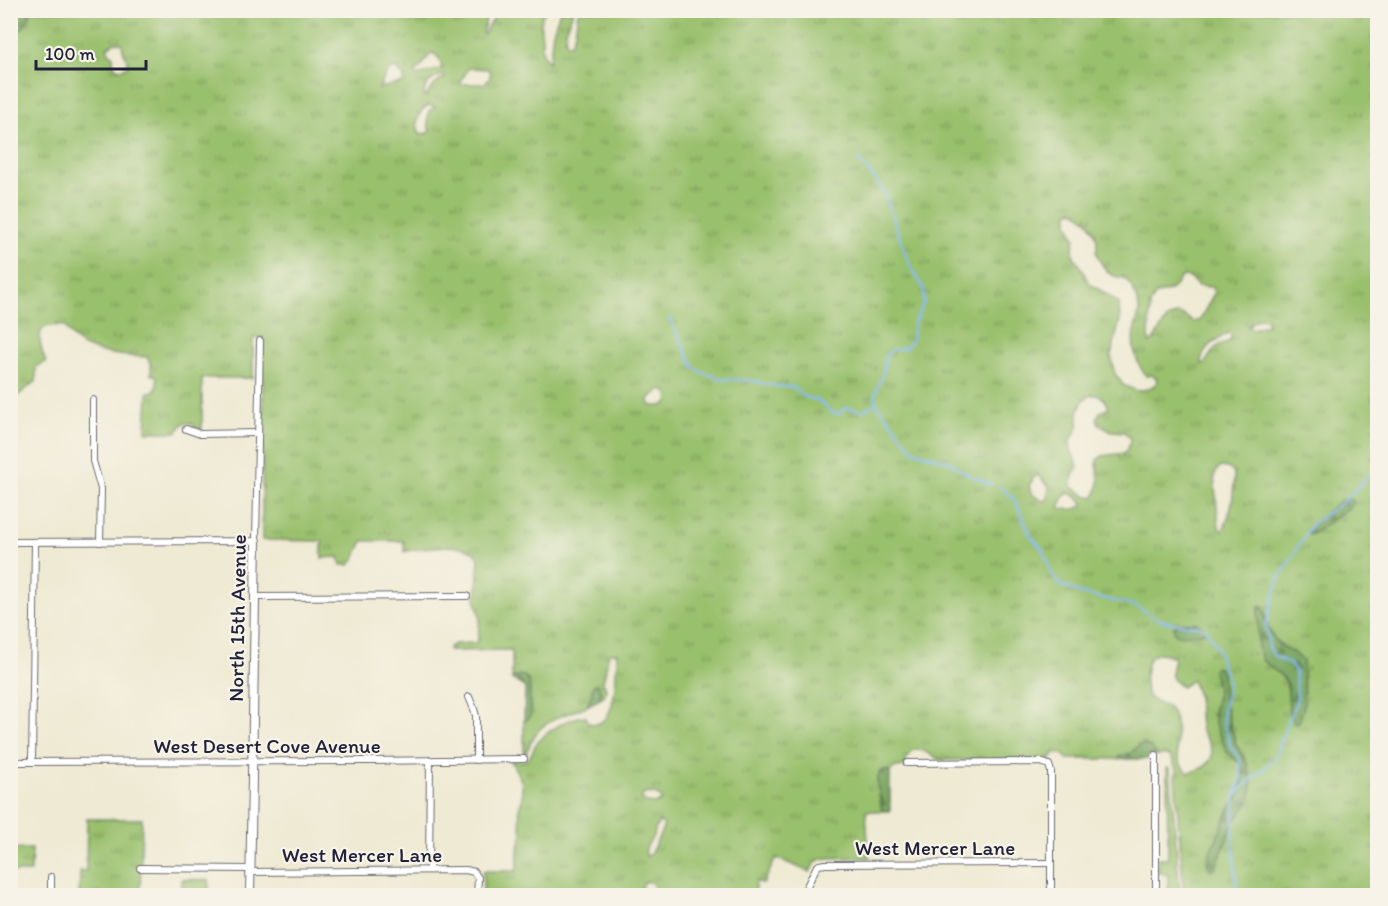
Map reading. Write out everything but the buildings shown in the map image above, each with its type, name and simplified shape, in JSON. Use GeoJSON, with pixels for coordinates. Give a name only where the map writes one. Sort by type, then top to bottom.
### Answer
{"type":"FeatureCollection","features":[{"type":"Feature","properties":{"kind":"street","name":"North 15th Avenue"},"geometry":{"type":"LineString","coordinates":[[250,896],[260,341]]}},
{"type":"Feature","properties":{"kind":"street"},"geometry":{"type":"LineString","coordinates":[[93,400],[93,461],[101,489],[100,542]]}},
{"type":"Feature","properties":{"kind":"street"},"geometry":{"type":"LineString","coordinates":[[186,429],[200,434],[258,433]]}},
{"type":"Feature","properties":{"kind":"street"},"geometry":{"type":"LineString","coordinates":[[10,542],[256,541]]}},
{"type":"Feature","properties":{"kind":"street"},"geometry":{"type":"LineString","coordinates":[[32,762],[35,542]]}},
{"type":"Feature","properties":{"kind":"street"},"geometry":{"type":"LineString","coordinates":[[255,597],[467,596]]}},
{"type":"Feature","properties":{"kind":"street"},"geometry":{"type":"LineString","coordinates":[[469,698],[476,716],[476,760]]}},
{"type":"Feature","properties":{"kind":"street"},"geometry":{"type":"LineString","coordinates":[[1156,756],[1156,896]]}},
{"type":"Feature","properties":{"kind":"street","name":"West Desert Cove Avenue"},"geometry":{"type":"LineString","coordinates":[[10,762],[524,759]]}},
{"type":"Feature","properties":{"kind":"street"},"geometry":{"type":"LineString","coordinates":[[429,870],[430,761]]}},
{"type":"Feature","properties":{"kind":"street"},"geometry":{"type":"LineString","coordinates":[[907,763],[1041,762],[1049,765],[1051,772],[1051,896]]}},
{"type":"Feature","properties":{"kind":"street","name":"West Mercer Lane"},"geometry":{"type":"LineString","coordinates":[[802,896],[816,868],[825,864],[1051,863]]}},
{"type":"Feature","properties":{"kind":"street","name":"West Mercer Lane"},"geometry":{"type":"LineString","coordinates":[[141,868],[466,870],[474,872],[478,878],[477,896]]}},
{"type":"Feature","properties":{"kind":"street"},"geometry":{"type":"LineString","coordinates":[[51,877],[51,896]]}},
{"type":"Feature","properties":{"kind":"green space"},"geometry":{"type":"Polygon","coordinates":[[[546,10],[541,20],[542,52],[549,62],[553,32],[560,11],[574,11],[566,31],[567,44],[570,44],[574,37],[579,10],[1377,11],[1377,895],[1229,895],[1227,890],[1218,889],[1217,895],[1184,895],[1175,776],[1177,772],[1171,757],[1157,755],[1138,746],[1131,753],[1120,756],[1119,759],[1067,759],[1063,754],[1054,753],[1051,759],[940,760],[923,751],[913,750],[906,760],[906,766],[896,767],[890,771],[883,770],[877,781],[882,811],[866,811],[869,858],[823,859],[813,865],[810,872],[776,858],[763,884],[756,881],[754,895],[650,895],[654,892],[654,886],[647,881],[643,883],[640,895],[483,895],[483,871],[516,871],[518,864],[522,835],[519,808],[522,800],[522,782],[511,761],[528,759],[540,739],[566,722],[586,716],[587,722],[597,724],[605,720],[613,699],[617,653],[609,653],[603,682],[606,688],[604,697],[600,699],[601,694],[593,686],[587,706],[546,724],[534,736],[524,754],[524,722],[531,712],[530,686],[526,677],[512,679],[512,650],[448,651],[449,647],[455,644],[475,643],[478,640],[480,615],[476,602],[479,558],[474,552],[466,548],[444,546],[404,552],[404,541],[363,541],[350,565],[341,565],[339,557],[322,558],[322,541],[262,540],[263,338],[253,338],[253,378],[202,378],[202,430],[191,423],[184,423],[176,432],[146,432],[148,392],[155,391],[157,385],[155,375],[151,375],[151,365],[147,357],[110,354],[91,349],[76,341],[64,326],[44,328],[40,335],[40,344],[46,362],[36,367],[36,382],[11,400],[10,40],[30,16],[30,11],[486,11],[488,13],[482,33],[484,34],[496,11],[546,10]],[[115,42],[107,47],[113,56],[116,68],[122,69],[128,66],[122,43],[115,42]],[[432,53],[416,71],[417,76],[441,69],[438,57],[432,53]],[[395,68],[388,71],[379,88],[404,83],[404,77],[395,68]],[[470,68],[460,82],[462,84],[483,84],[490,78],[488,69],[470,68]],[[440,76],[425,88],[424,96],[426,97],[429,91],[445,77],[440,76]],[[429,105],[420,113],[417,125],[420,133],[430,132],[428,114],[435,107],[429,105]],[[1072,209],[1068,214],[1068,222],[1075,238],[1074,257],[1088,282],[1119,303],[1120,320],[1111,355],[1114,372],[1123,385],[1137,391],[1148,389],[1156,384],[1157,379],[1152,375],[1146,376],[1136,355],[1133,338],[1139,311],[1130,284],[1125,279],[1109,273],[1105,268],[1096,252],[1097,239],[1092,227],[1083,216],[1072,209]],[[1189,277],[1180,278],[1176,285],[1168,291],[1156,294],[1150,305],[1149,343],[1167,319],[1177,314],[1193,322],[1200,320],[1214,293],[1212,287],[1198,286],[1189,277]],[[1263,318],[1256,320],[1248,327],[1260,327],[1267,324],[1268,320],[1263,318]],[[1228,333],[1203,354],[1202,364],[1217,347],[1228,342],[1232,336],[1228,333]],[[662,389],[649,399],[652,406],[662,406],[668,402],[669,397],[662,389]],[[1090,395],[1083,401],[1078,412],[1078,427],[1070,442],[1078,466],[1073,475],[1072,487],[1085,495],[1094,497],[1099,482],[1097,460],[1102,456],[1125,453],[1131,439],[1124,432],[1112,431],[1099,424],[1097,418],[1100,412],[1109,408],[1099,395],[1090,395]],[[1221,467],[1214,476],[1219,528],[1223,531],[1229,516],[1234,481],[1234,473],[1228,468],[1221,467]],[[1038,475],[1034,477],[1029,486],[1031,493],[1042,501],[1047,500],[1049,487],[1038,475]],[[1067,492],[1059,507],[1078,508],[1083,503],[1067,492]],[[1264,608],[1262,660],[1277,672],[1287,687],[1289,713],[1297,655],[1273,637],[1267,625],[1264,608]],[[1159,653],[1150,657],[1145,685],[1149,698],[1165,705],[1174,717],[1177,755],[1183,768],[1189,773],[1204,767],[1211,759],[1212,752],[1200,728],[1198,696],[1192,680],[1182,687],[1174,681],[1172,671],[1174,658],[1167,654],[1159,653]],[[1213,671],[1217,686],[1213,713],[1216,727],[1227,752],[1241,763],[1243,775],[1238,798],[1229,809],[1210,852],[1208,866],[1216,867],[1234,821],[1251,797],[1252,782],[1246,761],[1236,744],[1228,715],[1224,700],[1222,673],[1213,671]],[[647,793],[642,796],[646,803],[655,804],[662,800],[658,795],[647,793]],[[660,821],[646,848],[646,856],[650,855],[664,825],[660,821]]]}},
{"type":"Feature","properties":{"kind":"green space"},"geometry":{"type":"Polygon","coordinates":[[[13,11],[30,11],[30,15],[27,23],[12,38],[13,11]]]}},
{"type":"Feature","properties":{"kind":"green space"},"geometry":{"type":"Polygon","coordinates":[[[1342,500],[1354,501],[1350,507],[1309,535],[1307,531],[1313,523],[1342,500]]]}},
{"type":"Feature","properties":{"kind":"green space"},"geometry":{"type":"Polygon","coordinates":[[[1260,605],[1264,608],[1266,625],[1278,644],[1303,661],[1304,706],[1299,722],[1294,723],[1289,713],[1288,685],[1283,677],[1262,660],[1258,646],[1260,605]]]}},
{"type":"Feature","properties":{"kind":"green space"},"geometry":{"type":"Polygon","coordinates":[[[1179,623],[1197,623],[1205,632],[1177,635],[1174,627],[1179,623]]]}},
{"type":"Feature","properties":{"kind":"green space"},"geometry":{"type":"Polygon","coordinates":[[[1215,667],[1219,668],[1222,673],[1224,700],[1228,715],[1236,744],[1246,761],[1252,782],[1251,797],[1234,821],[1216,867],[1211,870],[1207,862],[1210,852],[1229,809],[1238,798],[1243,775],[1241,764],[1227,752],[1216,727],[1213,713],[1217,697],[1213,671],[1215,667]]]}},
{"type":"Feature","properties":{"kind":"green space"},"geometry":{"type":"Polygon","coordinates":[[[519,675],[526,677],[530,687],[531,712],[524,722],[525,688],[512,679],[519,675]]]}},
{"type":"Feature","properties":{"kind":"green space"},"geometry":{"type":"Polygon","coordinates":[[[595,684],[599,686],[600,699],[587,706],[593,686],[595,684]]]}},
{"type":"Feature","properties":{"kind":"green space"},"geometry":{"type":"Polygon","coordinates":[[[1143,744],[1151,747],[1157,755],[1148,755],[1148,759],[1119,759],[1120,756],[1131,753],[1143,744]]]}},
{"type":"Feature","properties":{"kind":"green space"},"geometry":{"type":"Polygon","coordinates":[[[1167,768],[1170,770],[1180,895],[1168,895],[1168,875],[1158,872],[1158,858],[1168,858],[1167,768]]]}},
{"type":"Feature","properties":{"kind":"green space"},"geometry":{"type":"Polygon","coordinates":[[[883,770],[890,771],[890,811],[882,811],[877,781],[879,773],[883,770]]]}},
{"type":"Feature","properties":{"kind":"green space"},"geometry":{"type":"Polygon","coordinates":[[[87,819],[142,819],[140,895],[79,896],[80,871],[86,871],[87,819]]]}},
{"type":"Feature","properties":{"kind":"green space"},"geometry":{"type":"Polygon","coordinates":[[[11,849],[32,849],[31,872],[11,872],[11,849]]]}},
{"type":"Feature","properties":{"kind":"green space"},"geometry":{"type":"Polygon","coordinates":[[[182,879],[209,880],[209,895],[182,895],[182,879]]]}},
{"type":"Feature","properties":{"kind":"waterway"},"geometry":{"type":"LineString","coordinates":[[857,159],[885,194],[909,264],[924,289],[924,303],[914,323],[912,341],[905,348],[892,350],[886,355],[883,373],[875,395],[876,403],[912,449],[948,461],[973,478],[992,484]]}},
{"type":"Feature","properties":{"kind":"waterway"},"geometry":{"type":"LineString","coordinates":[[669,318],[694,367],[699,371],[722,379],[756,381],[768,385],[792,387],[805,397],[818,400],[832,413],[840,414],[843,409],[849,408],[858,410]]}},
{"type":"Feature","properties":{"kind":"waterway"},"geometry":{"type":"LineString","coordinates":[[862,411],[875,404]]}},
{"type":"Feature","properties":{"kind":"waterway"},"geometry":{"type":"LineString","coordinates":[[1237,793],[1274,759],[1296,704],[1295,670],[1290,664],[1274,656],[1269,647],[1266,624],[1279,578],[1312,524],[1345,500],[1378,466]]}},
{"type":"Feature","properties":{"kind":"waterway"},"geometry":{"type":"LineString","coordinates":[[999,486],[1014,499],[1031,536],[1043,550],[1053,576],[1059,584],[1082,594],[1134,605],[1157,619],[1200,626],[1207,631],[1218,649],[1228,680],[1223,720],[1230,745],[1240,760],[1241,779],[1235,795],[1233,838],[1237,896]]}}]}
